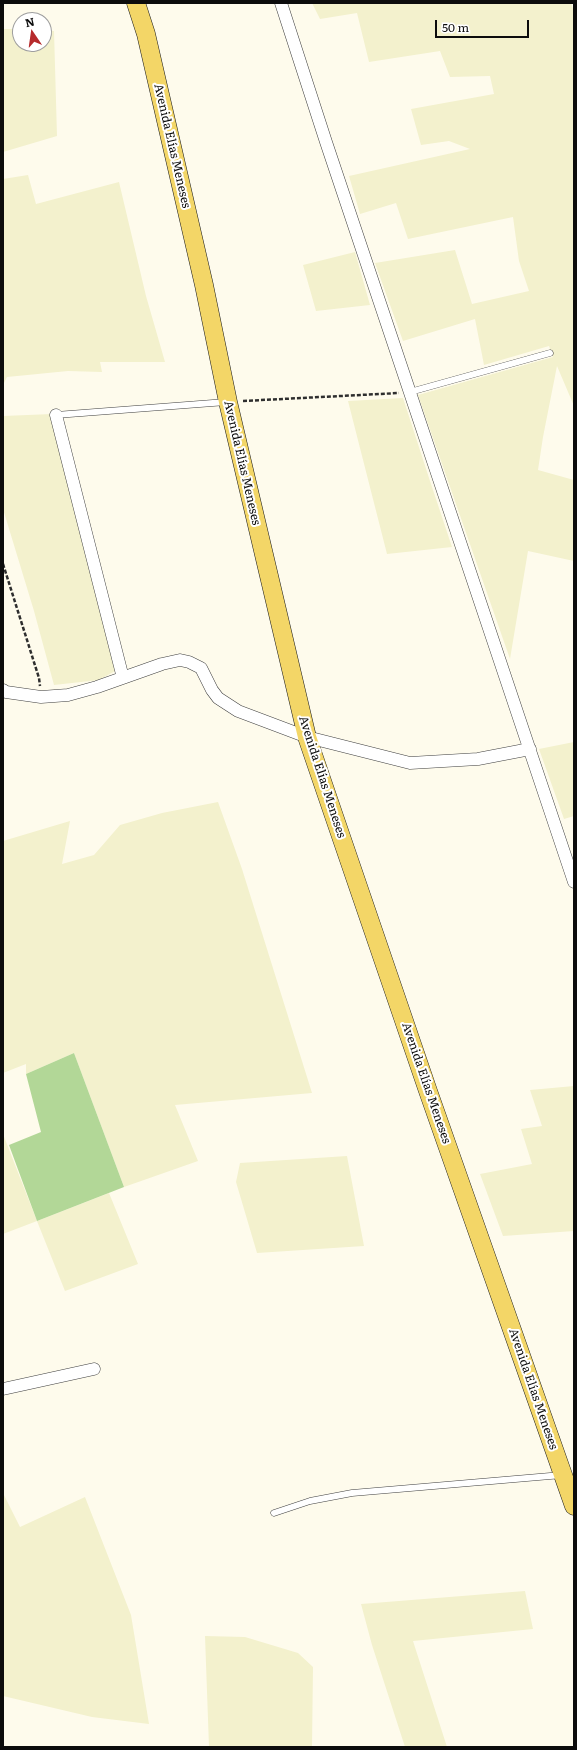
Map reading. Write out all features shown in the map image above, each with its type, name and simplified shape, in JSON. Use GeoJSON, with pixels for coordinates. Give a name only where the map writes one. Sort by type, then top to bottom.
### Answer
{"type":"FeatureCollection","features":[{"type":"Feature","properties":{"kind":"main road","name":"Avenida Elías Meneses"},"geometry":{"type":"LineString","coordinates":[[136,3],[146,34],[153,64],[204,286],[228,402],[307,737],[430,1098],[574,1506]]}},
{"type":"Feature","properties":{"kind":"street"},"geometry":{"type":"LineString","coordinates":[[281,3],[574,882]]}},
{"type":"Feature","properties":{"kind":"street"},"geometry":{"type":"LineString","coordinates":[[56,415],[123,678]]}},
{"type":"Feature","properties":{"kind":"street"},"geometry":{"type":"LineString","coordinates":[[3,690],[6,692],[41,697],[68,695],[97,687],[162,664],[180,660],[189,662],[201,668],[212,690],[218,698],[238,711],[307,737],[410,763],[478,759],[530,749]]}},
{"type":"Feature","properties":{"kind":"street"},"geometry":{"type":"LineString","coordinates":[[3,1389],[94,1369]]}},
{"type":"Feature","properties":{"kind":"lane"},"geometry":{"type":"LineString","coordinates":[[410,392],[550,353]]}},
{"type":"Feature","properties":{"kind":"lane"},"geometry":{"type":"LineString","coordinates":[[56,415],[228,402]]}},
{"type":"Feature","properties":{"kind":"lane"},"geometry":{"type":"LineString","coordinates":[[274,1513],[310,1501],[352,1493],[563,1475]]}},
{"type":"Feature","properties":{"kind":"path"},"geometry":{"type":"LineString","coordinates":[[228,402],[410,392]]}},
{"type":"Feature","properties":{"kind":"path"},"geometry":{"type":"LineString","coordinates":[[3,564],[39,678],[41,697]]}},
{"type":"Feature","properties":{"kind":"shaded area"},"geometry":{"type":"Polygon","coordinates":[[[312,3],[571,3],[574,12],[574,406],[557,366],[538,470],[574,480],[574,561],[528,551],[510,659],[418,395],[553,357],[549,346],[484,365],[475,319],[403,341],[375,263],[455,250],[472,304],[529,291],[519,261],[513,217],[408,239],[396,203],[360,214],[349,176],[470,149],[449,141],[421,145],[411,109],[494,94],[490,76],[450,77],[440,51],[369,62],[357,13],[320,19],[312,3]]]}},
{"type":"Feature","properties":{"kind":"shaded area"},"geometry":{"type":"Polygon","coordinates":[[[3,29],[12,29],[12,52],[52,52],[52,31],[54,31],[57,136],[3,152],[3,29]]]}},
{"type":"Feature","properties":{"kind":"shaded area"},"geometry":{"type":"Polygon","coordinates":[[[28,175],[36,204],[119,182],[146,296],[165,362],[100,362],[102,372],[68,371],[7,377],[3,385],[3,179],[28,175]]]}},
{"type":"Feature","properties":{"kind":"shaded area"},"geometry":{"type":"Polygon","coordinates":[[[355,252],[370,305],[316,311],[303,265],[355,252]]]}},
{"type":"Feature","properties":{"kind":"shaded area"},"geometry":{"type":"Polygon","coordinates":[[[403,398],[452,547],[387,554],[348,401],[403,398]]]}},
{"type":"Feature","properties":{"kind":"shaded area"},"geometry":{"type":"Polygon","coordinates":[[[52,414],[115,671],[99,680],[54,685],[34,611],[3,509],[3,416],[52,414]]]}},
{"type":"Feature","properties":{"kind":"shaded area"},"geometry":{"type":"Polygon","coordinates":[[[574,742],[574,816],[564,819],[539,749],[574,742]]]}},
{"type":"Feature","properties":{"kind":"shaded area"},"geometry":{"type":"Polygon","coordinates":[[[218,802],[242,869],[312,1093],[175,1105],[198,1161],[124,1187],[74,1053],[26,1074],[26,1064],[3,1073],[3,841],[70,821],[62,864],[94,855],[120,825],[162,813],[218,802]]]}},
{"type":"Feature","properties":{"kind":"shaded area"},"geometry":{"type":"Polygon","coordinates":[[[574,1086],[574,1231],[503,1236],[480,1174],[532,1164],[521,1129],[542,1126],[530,1090],[574,1086]]]}},
{"type":"Feature","properties":{"kind":"shaded area"},"geometry":{"type":"Polygon","coordinates":[[[3,1134],[37,1221],[3,1234],[3,1134]]]}},
{"type":"Feature","properties":{"kind":"shaded area"},"geometry":{"type":"Polygon","coordinates":[[[347,1156],[364,1246],[257,1253],[236,1182],[240,1163],[347,1156]]]}},
{"type":"Feature","properties":{"kind":"shaded area"},"geometry":{"type":"Polygon","coordinates":[[[109,1193],[138,1264],[65,1291],[37,1221],[109,1193]]]}},
{"type":"Feature","properties":{"kind":"shaded area"},"geometry":{"type":"Polygon","coordinates":[[[3,1493],[20,1527],[85,1497],[131,1615],[149,1724],[92,1717],[3,1696],[3,1493]]]}},
{"type":"Feature","properties":{"kind":"shaded area"},"geometry":{"type":"Polygon","coordinates":[[[525,1591],[533,1629],[413,1641],[447,1747],[405,1747],[372,1645],[361,1604],[525,1591]]]}},
{"type":"Feature","properties":{"kind":"shaded area"},"geometry":{"type":"Polygon","coordinates":[[[205,1636],[245,1637],[298,1653],[313,1667],[312,1747],[209,1747],[205,1636]]]}},
{"type":"Feature","properties":{"kind":"green space"},"geometry":{"type":"Polygon","coordinates":[[[74,1053],[124,1187],[37,1221],[9,1145],[41,1132],[26,1074],[74,1053]]]}}]}
